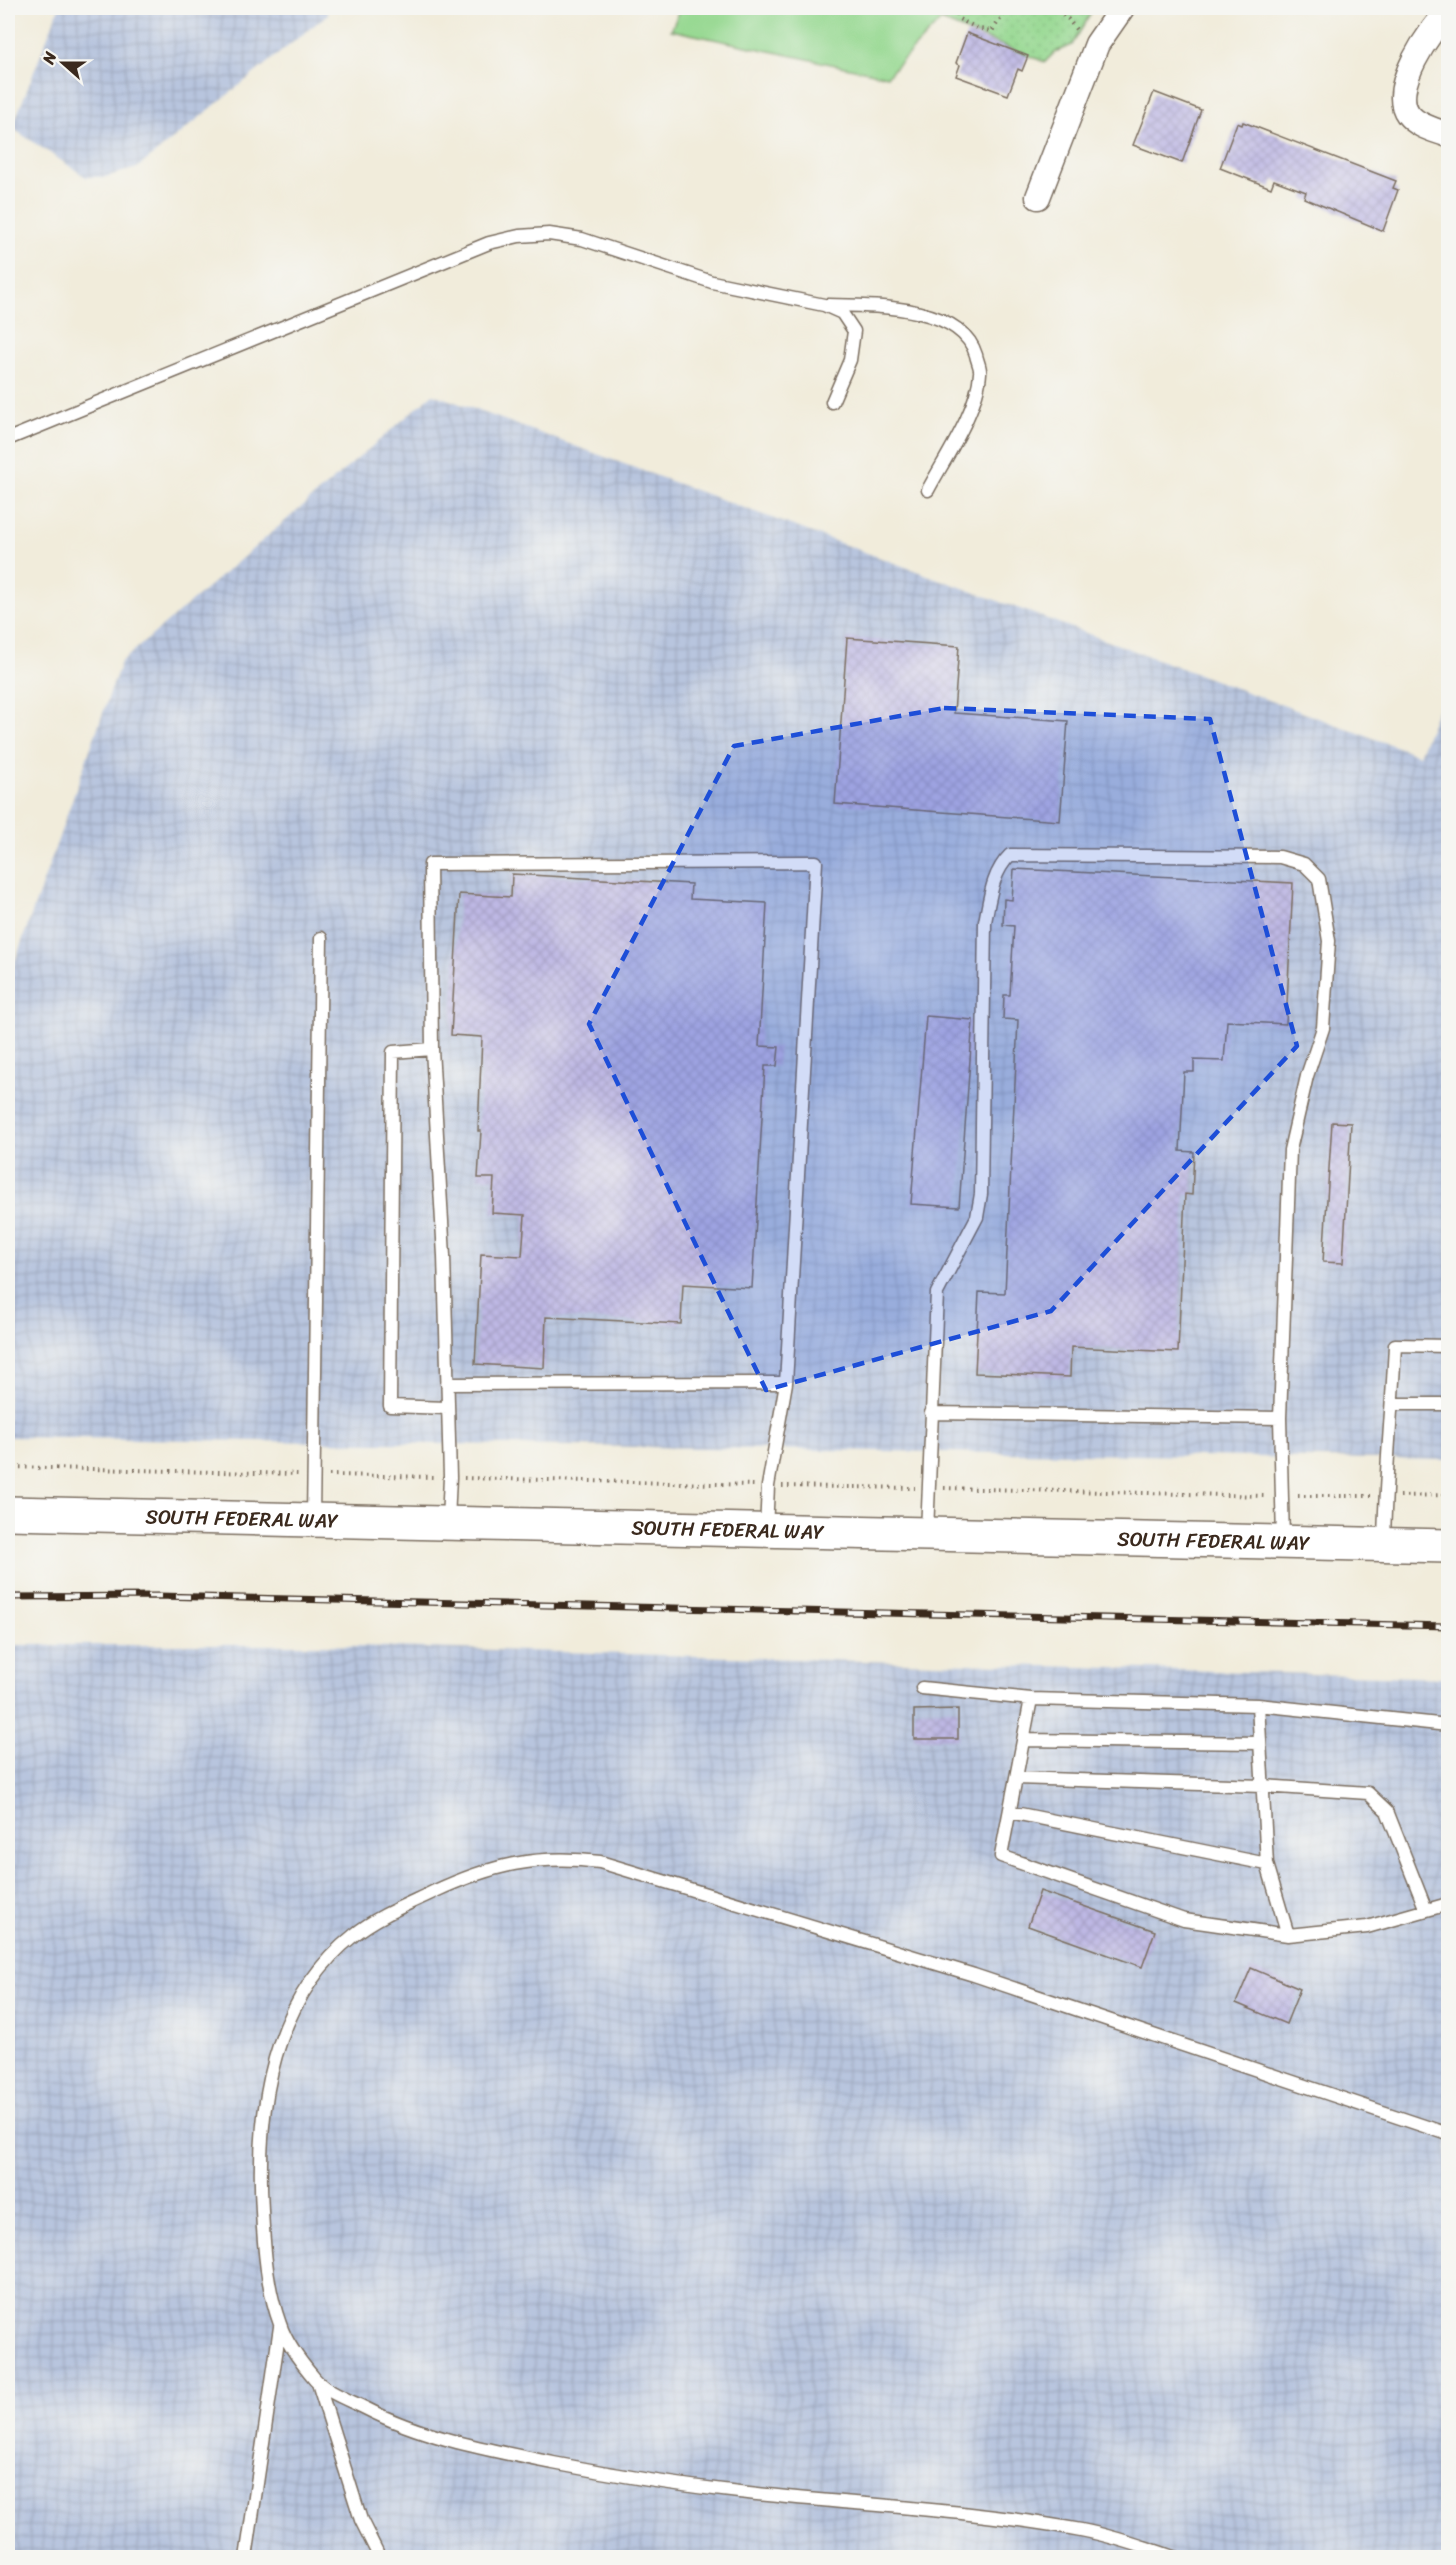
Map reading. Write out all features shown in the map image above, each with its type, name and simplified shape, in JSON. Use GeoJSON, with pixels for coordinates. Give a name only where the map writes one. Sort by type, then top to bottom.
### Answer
{"type":"FeatureCollection","features":[{"type":"Feature","properties":{"kind":"main road","name":"SOUTH FEDERAL WAY"},"geometry":{"type":"LineString","coordinates":[[8,1513],[1449,1545]]}},
{"type":"Feature","properties":{"kind":"street"},"geometry":{"type":"LineString","coordinates":[[1038,196],[1097,44],[1122,8]]}},
{"type":"Feature","properties":{"kind":"street"},"geometry":{"type":"LineString","coordinates":[[1449,12],[1423,43],[1405,84],[1405,108],[1417,122],[1449,135]]}},
{"type":"Feature","properties":{"kind":"lane"},"geometry":{"type":"LineString","coordinates":[[8,439],[489,243],[519,236],[549,234],[582,239],[712,282],[824,305],[885,307],[935,317],[963,333],[974,348],[981,372],[969,415],[928,490]]}},
{"type":"Feature","properties":{"kind":"lane"},"geometry":{"type":"LineString","coordinates":[[824,305],[842,313],[854,331],[850,360],[832,402]]}},
{"type":"Feature","properties":{"kind":"lane"},"geometry":{"type":"LineString","coordinates":[[927,1533],[937,1293],[978,1217],[981,1194],[985,921],[991,888],[1000,865],[1010,855],[1281,857],[1304,864],[1319,879],[1329,941],[1323,1028],[1307,1076],[1290,1150],[1280,1418],[1283,1542]]}},
{"type":"Feature","properties":{"kind":"lane"},"geometry":{"type":"LineString","coordinates":[[448,1522],[450,1477],[444,1256],[432,1049],[430,864],[816,862],[786,1383],[768,1486],[766,1530]]}},
{"type":"Feature","properties":{"kind":"lane"},"geometry":{"type":"LineString","coordinates":[[313,1519],[321,938]]}},
{"type":"Feature","properties":{"kind":"lane"},"geometry":{"type":"LineString","coordinates":[[432,1049],[393,1052],[390,1406],[447,1408]]}},
{"type":"Feature","properties":{"kind":"lane"},"geometry":{"type":"LineString","coordinates":[[1384,1544],[1384,1496],[1393,1404],[1395,1345],[1449,1346]]}},
{"type":"Feature","properties":{"kind":"lane"},"geometry":{"type":"LineString","coordinates":[[447,1384],[786,1383]]}},
{"type":"Feature","properties":{"kind":"lane"},"geometry":{"type":"LineString","coordinates":[[1393,1404],[1449,1404]]}},
{"type":"Feature","properties":{"kind":"lane"},"geometry":{"type":"LineString","coordinates":[[931,1413],[1280,1418]]}},
{"type":"Feature","properties":{"kind":"lane"},"geometry":{"type":"LineString","coordinates":[[922,1688],[1031,1699],[1258,1706],[1449,1725]]}},
{"type":"Feature","properties":{"kind":"lane"},"geometry":{"type":"LineString","coordinates":[[1031,1699],[1001,1856],[1184,1920],[1288,1935],[1367,1927],[1449,1904]]}},
{"type":"Feature","properties":{"kind":"lane"},"geometry":{"type":"LineString","coordinates":[[1258,1706],[1267,1864],[1288,1935]]}},
{"type":"Feature","properties":{"kind":"lane"},"geometry":{"type":"LineString","coordinates":[[1023,1740],[1260,1743]]}},
{"type":"Feature","properties":{"kind":"lane"},"geometry":{"type":"LineString","coordinates":[[1016,1778],[1262,1786],[1368,1793],[1387,1811],[1426,1910]]}},
{"type":"Feature","properties":{"kind":"lane"},"geometry":{"type":"LineString","coordinates":[[1010,1812],[1267,1864]]}},
{"type":"Feature","properties":{"kind":"lane"},"geometry":{"type":"LineString","coordinates":[[246,2558],[280,2327],[265,2257],[260,2183],[266,2097],[276,2051],[294,2007],[322,1966],[355,1934],[391,1912],[459,1880],[523,1861],[563,1858],[600,1862],[974,1975],[1449,2134]]}},
{"type":"Feature","properties":{"kind":"lane"},"geometry":{"type":"LineString","coordinates":[[280,2327],[318,2384],[361,2520],[380,2558]]}},
{"type":"Feature","properties":{"kind":"lane"},"geometry":{"type":"LineString","coordinates":[[318,2384],[395,2423],[505,2454],[626,2478],[693,2487],[990,2516],[1084,2530],[1176,2558]]}},
{"type":"Feature","properties":{"kind":"path"},"geometry":{"type":"LineString","coordinates":[[956,8],[959,19],[979,29],[992,31],[1008,8]]}},
{"type":"Feature","properties":{"kind":"path"},"geometry":{"type":"LineString","coordinates":[[1053,8],[1068,19],[1082,38]]}},
{"type":"Feature","properties":{"kind":"path"},"geometry":{"type":"LineString","coordinates":[[8,1467],[768,1486],[1283,1496],[1449,1495]]}},
{"type":"Feature","properties":{"kind":"highlighted area"},"geometry":{"type":"Polygon","coordinates":[[[944,708],[1210,719],[1297,1046],[1051,1311],[766,1390],[589,1024],[734,746],[944,708]]]}},
{"type":"Feature","properties":{"kind":"shaded area"},"geometry":{"type":"Polygon","coordinates":[[[59,8],[326,8],[328,14],[137,168],[105,177],[86,177],[12,128],[59,8]]]}},
{"type":"Feature","properties":{"kind":"shaded area"},"geometry":{"type":"Polygon","coordinates":[[[433,394],[1419,755],[1448,684],[1448,1460],[8,1437],[8,981],[121,662],[433,394]]]}},
{"type":"Feature","properties":{"kind":"shaded area"},"geometry":{"type":"Polygon","coordinates":[[[8,1645],[322,1645],[1448,1678],[1448,2557],[8,2558],[8,1645]]]}},
{"type":"Feature","properties":{"kind":"green space"},"geometry":{"type":"Polygon","coordinates":[[[681,8],[953,8],[887,76],[671,30],[681,8]]]}},
{"type":"Feature","properties":{"kind":"green space"},"geometry":{"type":"Polygon","coordinates":[[[954,8],[1094,8],[1072,45],[1055,52],[1045,62],[941,21],[954,8]]]}},
{"type":"Feature","properties":{"kind":"building"},"geometry":{"type":"Polygon","coordinates":[[[967,33],[1028,56],[1022,71],[1018,69],[1008,95],[956,76],[960,65],[956,63],[967,33]]]}},
{"type":"Feature","properties":{"kind":"building"},"geometry":{"type":"Polygon","coordinates":[[[1154,92],[1201,110],[1182,163],[1133,145],[1154,92]]]}},
{"type":"Feature","properties":{"kind":"building"},"geometry":{"type":"Polygon","coordinates":[[[1243,122],[1396,181],[1393,188],[1398,190],[1383,231],[1304,198],[1306,192],[1274,180],[1271,188],[1220,168],[1237,123],[1242,125],[1243,122]]]}},
{"type":"Feature","properties":{"kind":"building"},"geometry":{"type":"Polygon","coordinates":[[[847,638],[959,646],[954,713],[1068,721],[1060,821],[835,804],[847,638]]]}},
{"type":"Feature","properties":{"kind":"building"},"geometry":{"type":"Polygon","coordinates":[[[1014,869],[1293,883],[1286,1024],[1227,1021],[1224,1061],[1194,1060],[1194,1072],[1184,1072],[1180,1151],[1194,1152],[1192,1195],[1185,1194],[1178,1352],[1071,1347],[1070,1377],[975,1373],[979,1292],[1005,1293],[1018,1020],[1003,1019],[1004,995],[1010,995],[1014,926],[1003,925],[1004,899],[1012,900],[1014,869]]]}},
{"type":"Feature","properties":{"kind":"building"},"geometry":{"type":"Polygon","coordinates":[[[512,874],[691,884],[690,899],[767,903],[759,1046],[779,1047],[777,1066],[765,1066],[752,1288],[683,1284],[681,1324],[546,1317],[544,1368],[475,1364],[481,1254],[522,1256],[525,1215],[492,1213],[494,1178],[478,1178],[482,1037],[451,1035],[459,894],[511,897],[512,874]]]}},
{"type":"Feature","properties":{"kind":"building"},"geometry":{"type":"Polygon","coordinates":[[[926,1016],[973,1020],[959,1207],[911,1204],[926,1016]]]}},
{"type":"Feature","properties":{"kind":"building"},"geometry":{"type":"Polygon","coordinates":[[[1332,1122],[1351,1123],[1343,1263],[1323,1262],[1332,1122]]]}},
{"type":"Feature","properties":{"kind":"building"},"geometry":{"type":"Polygon","coordinates":[[[958,1709],[958,1739],[914,1739],[914,1710],[958,1709]]]}},
{"type":"Feature","properties":{"kind":"building"},"geometry":{"type":"Polygon","coordinates":[[[1040,1891],[1155,1931],[1142,1967],[1028,1926],[1040,1891]]]}},
{"type":"Feature","properties":{"kind":"building"},"geometry":{"type":"Polygon","coordinates":[[[1251,1968],[1300,1989],[1286,2024],[1236,2003],[1251,1968]]]}},
{"type":"Feature","properties":{"kind":"railway"},"geometry":{"type":"LineString","coordinates":[[8,1597],[158,1596],[1448,1626]]}}]}
